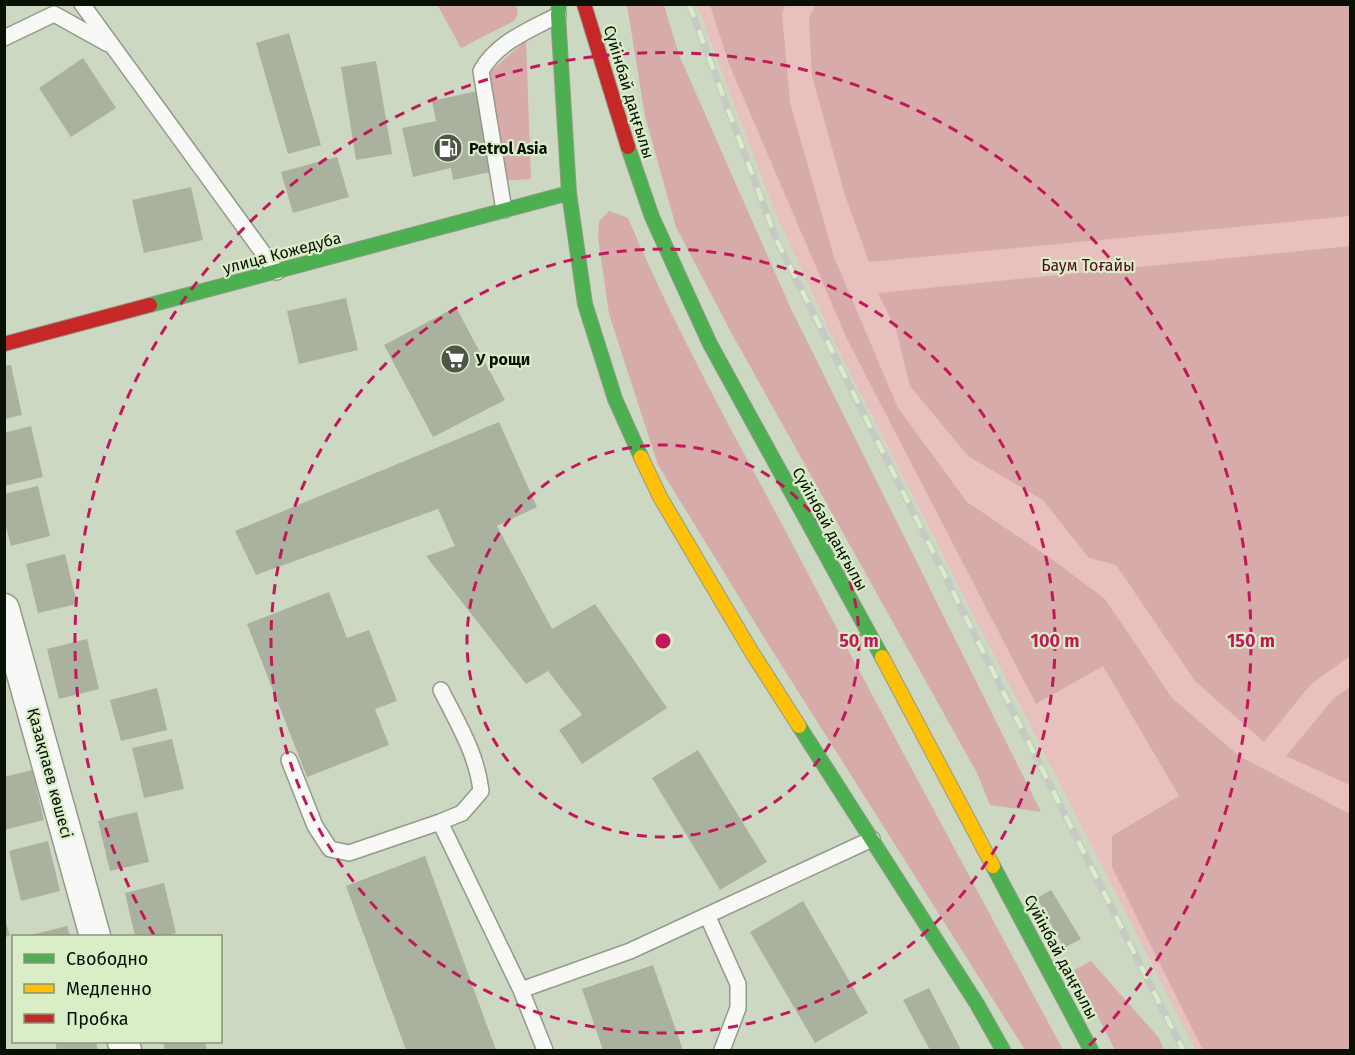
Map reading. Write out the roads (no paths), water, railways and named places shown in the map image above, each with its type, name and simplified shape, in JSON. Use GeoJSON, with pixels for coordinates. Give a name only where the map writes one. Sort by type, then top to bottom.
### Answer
{"type":"FeatureCollection","features":[{"type":"Feature","properties":{"kind":"main road","name":"Сүйінбай даңғылы"},"geometry":{"type":"LineString","coordinates":[[584,4],[616,112],[652,217],[710,344],[847,592],[1091,1050]]}},
{"type":"Feature","properties":{"kind":"main road"},"geometry":{"type":"LineString","coordinates":[[558,10],[569,193],[585,304],[615,399],[660,498],[752,651],[977,1004],[1003,1050]]}},
{"type":"Feature","properties":{"kind":"main road","name":"улица Кожедуба"},"geometry":{"type":"LineString","coordinates":[[4,344],[569,193]]}},
{"type":"Feature","properties":{"kind":"street","name":"Қазақпаев көшесі"},"geometry":{"type":"LineString","coordinates":[[4,609],[94,935]]}},
{"type":"Feature","properties":{"kind":"lane"},"geometry":{"type":"LineString","coordinates":[[82,4],[277,272]]}},
{"type":"Feature","properties":{"kind":"lane"},"geometry":{"type":"LineString","coordinates":[[504,210],[481,71],[487,60],[507,42],[558,10]]}},
{"type":"Feature","properties":{"kind":"lane"},"geometry":{"type":"LineString","coordinates":[[4,38],[54,14],[114,48]]}},
{"type":"Feature","properties":{"kind":"lane"},"geometry":{"type":"LineString","coordinates":[[289,760],[315,826],[330,849],[349,852],[462,813],[481,791],[479,772],[466,738],[441,690]]}},
{"type":"Feature","properties":{"kind":"lane"},"geometry":{"type":"LineString","coordinates":[[440,822],[521,990],[545,1050]]}},
{"type":"Feature","properties":{"kind":"lane"},"geometry":{"type":"LineString","coordinates":[[521,990],[630,951],[872,839]]}},
{"type":"Feature","properties":{"kind":"lane"},"geometry":{"type":"LineString","coordinates":[[707,915],[738,984],[738,1008],[722,1050]]}},
{"type":"Feature","properties":{"kind":"railway"},"geometry":{"type":"LineString","coordinates":[[689,4],[777,241],[1183,1050]]}},
{"type":"Feature","properties":{"kind":"place","name":"Petrol Asia"},"geometry":{"type":"Point","coordinates":[448,148]}},
{"type":"Feature","properties":{"kind":"place","name":"У рощи"},"geometry":{"type":"Point","coordinates":[455,359]}},
{"type":"Feature","properties":{"kind":"park label","name":"Баум Тоғайы"},"geometry":{"type":"Point","coordinates":[1088,265]}}]}
